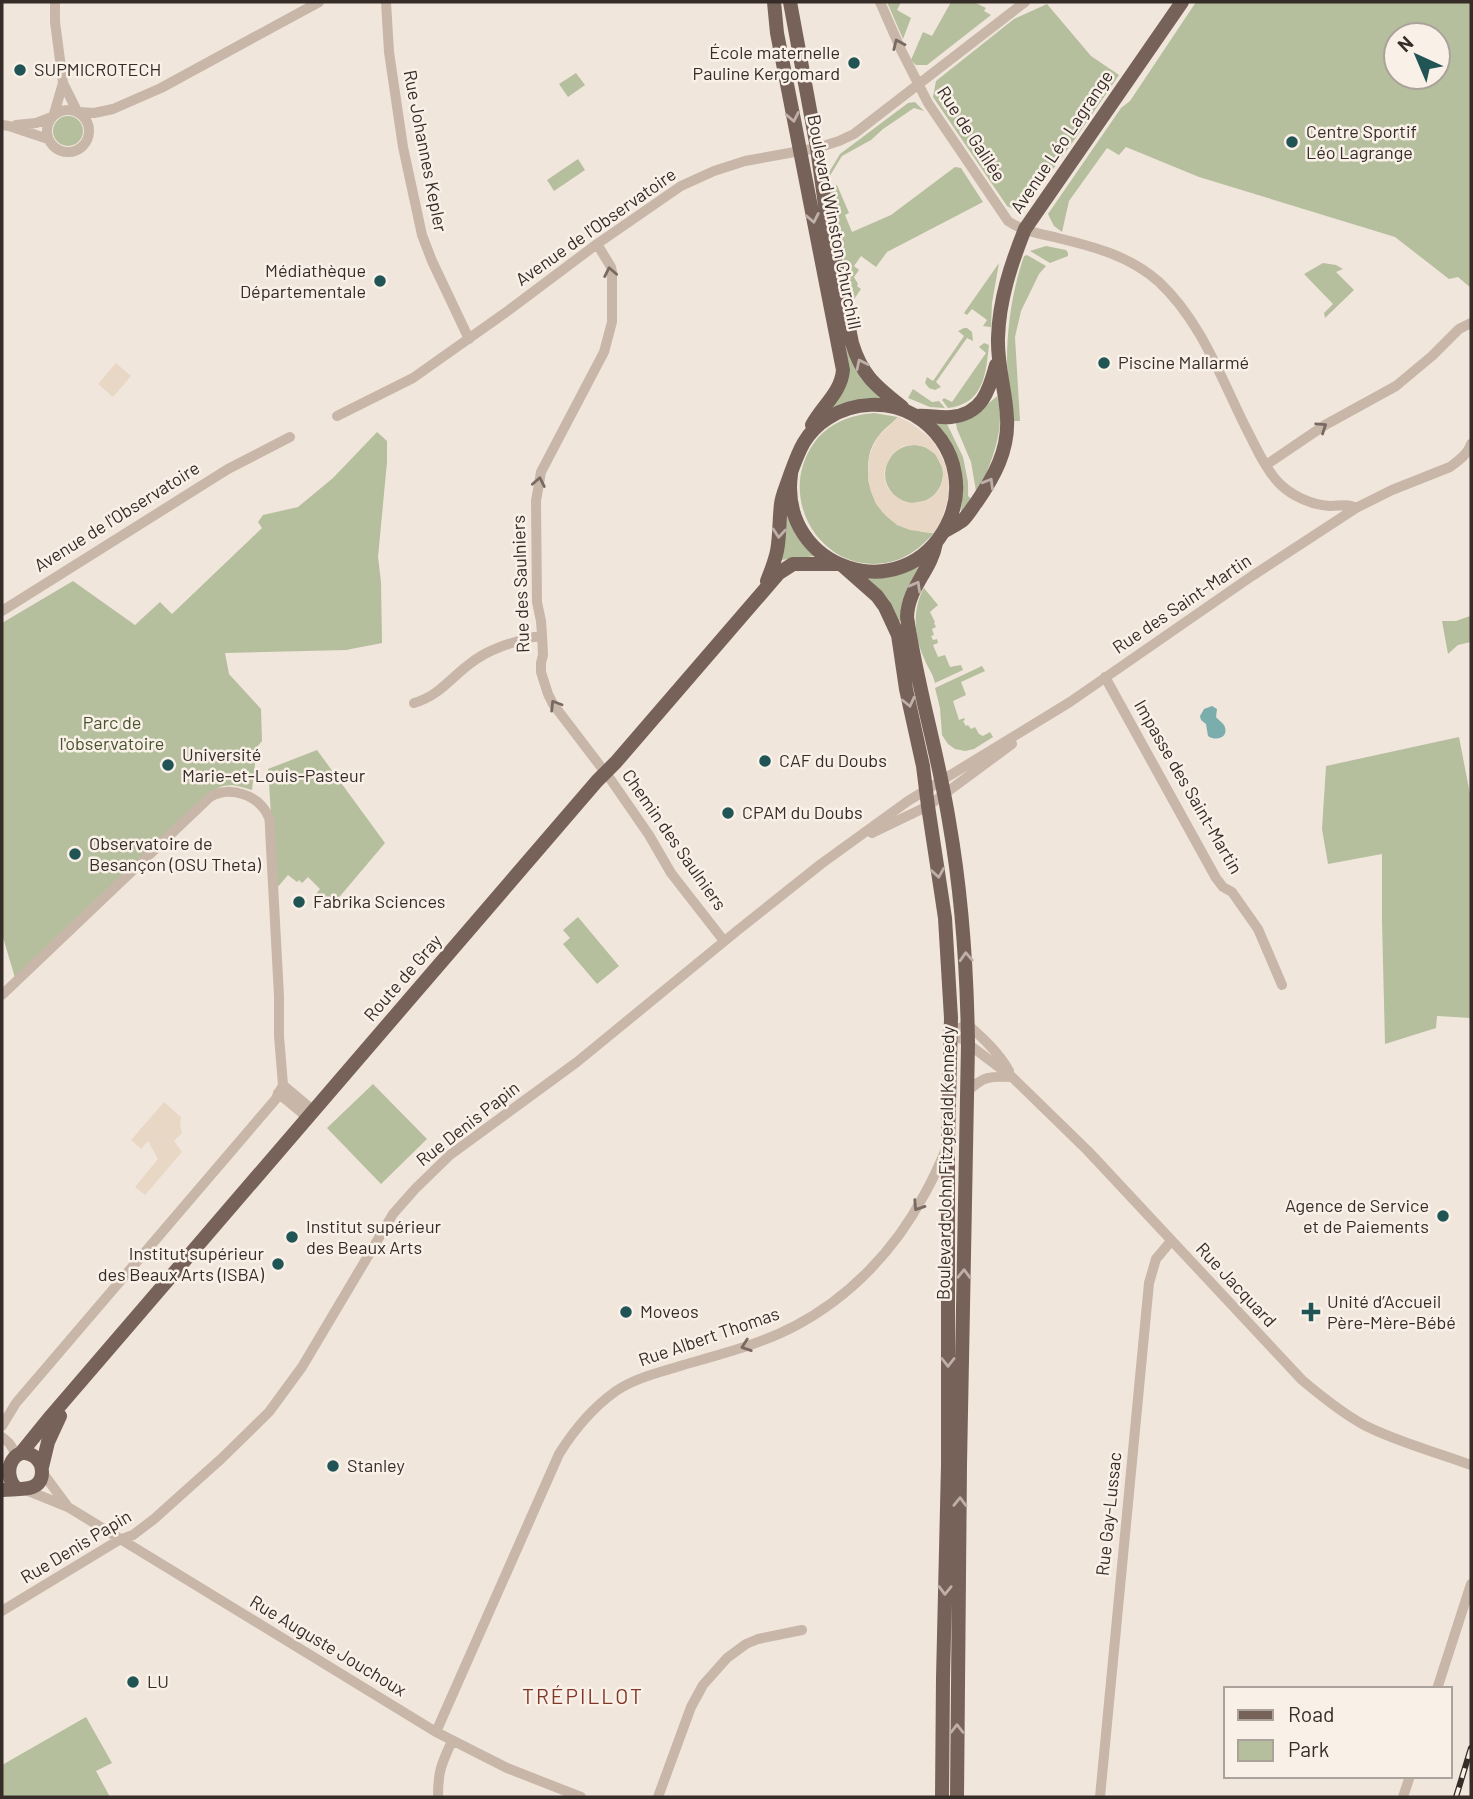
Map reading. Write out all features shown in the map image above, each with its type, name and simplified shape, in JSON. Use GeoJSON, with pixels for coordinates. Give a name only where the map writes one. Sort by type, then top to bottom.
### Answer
{"type":"FeatureCollection","features":[{"type":"Feature","properties":{"kind":"main road","name":"Boulevard Winston Churchill"},"geometry":{"type":"LineString","coordinates":[[774,2],[777,33],[844,370],[839,387],[816,417],[805,439]]}},
{"type":"Feature","properties":{"kind":"main road","name":"Boulevard Winston Churchill"},"geometry":{"type":"LineString","coordinates":[[790,2],[827,219],[855,351],[864,373],[912,414]]}},
{"type":"Feature","properties":{"kind":"main road","name":"Avenue Léo Lagrange"},"geometry":{"type":"LineString","coordinates":[[940,537],[965,519],[1000,464],[1007,419],[998,357],[998,335],[1003,296],[1012,261],[1025,229],[1182,2]]}},
{"type":"Feature","properties":{"kind":"main road","name":"Avenue Léo Lagrange"},"geometry":{"type":"LineString","coordinates":[[912,414],[951,417],[973,409],[989,392],[998,357]]}},
{"type":"Feature","properties":{"kind":"main road"},"geometry":{"type":"LineString","coordinates":[[878,405],[912,414],[933,429],[940,438],[954,468],[956,501],[949,522],[940,537],[915,561],[888,570],[870,572],[840,565],[815,548],[799,527],[790,501],[791,474],[796,456],[812,431],[828,418],[857,406],[878,405]]}},
{"type":"Feature","properties":{"kind":"main road","name":"Route de Gray"},"geometry":{"type":"LineString","coordinates":[[764,592],[777,549],[782,500],[791,474]]}},
{"type":"Feature","properties":{"kind":"main road","name":"Boulevard John Fitzgerald Kennedy"},"geometry":{"type":"LineString","coordinates":[[940,537],[933,557],[909,598],[907,617],[920,688],[942,780],[961,897],[967,978],[957,1797]]}},
{"type":"Feature","properties":{"kind":"main road","name":"Route de Gray"},"geometry":{"type":"LineString","coordinates":[[9,1459],[74,1391],[308,1112],[779,573],[793,564],[840,565]]}},
{"type":"Feature","properties":{"kind":"main road","name":"Boulevard John Fitzgerald Kennedy"},"geometry":{"type":"LineString","coordinates":[[840,565],[877,596],[898,635],[906,689],[923,766],[945,918],[951,1031],[942,1797]]}},
{"type":"Feature","properties":{"kind":"main road","name":"Route de Gray"},"geometry":{"type":"LineString","coordinates":[[42,1469],[53,1429],[74,1391]]}},
{"type":"Feature","properties":{"kind":"main road"},"geometry":{"type":"LineString","coordinates":[[28,1454],[34,1456],[42,1469],[37,1484],[15,1489],[6,1477],[9,1459],[28,1454]]}},
{"type":"Feature","properties":{"kind":"street"},"geometry":{"type":"LineString","coordinates":[[55,2],[63,83],[78,112],[87,122],[89,134]]}},
{"type":"Feature","properties":{"kind":"street"},"geometry":{"type":"LineString","coordinates":[[6,126],[36,123],[68,109],[100,112],[113,109],[161,88],[301,6],[319,2]]}},
{"type":"Feature","properties":{"kind":"street","name":"Rue Johannes Kepler"},"geometry":{"type":"LineString","coordinates":[[386,2],[389,52],[402,142],[422,235],[469,339]]}},
{"type":"Feature","properties":{"kind":"street","name":"Rue de Galilée"},"geometry":{"type":"LineString","coordinates":[[880,2],[933,112],[1002,214],[1008,221],[1025,229]]}},
{"type":"Feature","properties":{"kind":"street","name":"Avenue de l'Observatoire"},"geometry":{"type":"LineString","coordinates":[[337,416],[413,378],[672,192],[714,171],[817,148],[853,134],[1025,2]]}},
{"type":"Feature","properties":{"kind":"street"},"geometry":{"type":"LineString","coordinates":[[48,139],[47,128],[63,83]]}},
{"type":"Feature","properties":{"kind":"street"},"geometry":{"type":"LineString","coordinates":[[6,126],[48,139],[56,148],[69,152],[82,147],[95,125],[113,109]]}},
{"type":"Feature","properties":{"kind":"street"},"geometry":{"type":"LineString","coordinates":[[1025,229],[1108,251],[1140,267],[1158,282],[1181,305],[1197,330],[1266,465],[1279,483],[1302,499],[1330,506],[1350,505],[1356,508]]}},
{"type":"Feature","properties":{"kind":"street","name":"Rue des Saulniers"},"geometry":{"type":"LineString","coordinates":[[595,760],[553,704],[541,672],[542,635],[535,561],[536,501],[541,472],[604,352],[612,322],[611,267],[597,244]]}},
{"type":"Feature","properties":{"kind":"street"},"geometry":{"type":"LineString","coordinates":[[1266,465],[1325,425],[1396,386],[1460,329],[1471,323]]}},
{"type":"Feature","properties":{"kind":"street","name":"Avenue de l'Observatoire"},"geometry":{"type":"LineString","coordinates":[[2,611],[215,476],[290,437]]}},
{"type":"Feature","properties":{"kind":"street","name":"Rue des Saint-Martin"},"geometry":{"type":"LineString","coordinates":[[926,789],[1028,729],[1356,508],[1392,490],[1450,467],[1471,449]]}},
{"type":"Feature","properties":{"kind":"street"},"geometry":{"type":"LineString","coordinates":[[414,704],[438,692],[468,665],[495,649],[542,635]]}},
{"type":"Feature","properties":{"kind":"street","name":"Impasse des Saint-Martin"},"geometry":{"type":"LineString","coordinates":[[1105,677],[1216,878],[1223,887],[1233,892],[1258,929],[1282,985]]}},
{"type":"Feature","properties":{"kind":"street","name":"Rue des Saint-Martin"},"geometry":{"type":"LineString","coordinates":[[928,806],[1016,741],[1028,729]]}},
{"type":"Feature","properties":{"kind":"street","name":"Chemin des Saulniers"},"geometry":{"type":"LineString","coordinates":[[595,760],[649,835],[671,873],[724,941]]}},
{"type":"Feature","properties":{"kind":"street","name":"Rue Denis Papin"},"geometry":{"type":"LineString","coordinates":[[2,1611],[119,1539],[133,1535],[221,1459],[269,1412],[302,1367],[393,1214],[450,1155],[577,1062],[821,864],[926,789]]}},
{"type":"Feature","properties":{"kind":"street"},"geometry":{"type":"LineString","coordinates":[[2,995],[210,797],[231,791],[250,797],[260,805],[268,817],[270,829],[281,1089],[275,1100],[16,1403],[2,1426]]}},
{"type":"Feature","properties":{"kind":"street","name":"Rue Denis Papin"},"geometry":{"type":"LineString","coordinates":[[851,843],[928,806]]}},
{"type":"Feature","properties":{"kind":"street"},"geometry":{"type":"LineString","coordinates":[[951,1031],[968,1025]]}},
{"type":"Feature","properties":{"kind":"street","name":"Rue Jacquard"},"geometry":{"type":"LineString","coordinates":[[968,1025],[984,1038],[1002,1059],[1012,1077]]}},
{"type":"Feature","properties":{"kind":"street","name":"Rue Jacquard"},"geometry":{"type":"LineString","coordinates":[[951,1031],[1012,1077],[1088,1151],[1302,1380],[1364,1425],[1471,1465]]}},
{"type":"Feature","properties":{"kind":"street"},"geometry":{"type":"LineString","coordinates":[[967,1092],[979,1080],[1012,1077]]}},
{"type":"Feature","properties":{"kind":"street"},"geometry":{"type":"LineString","coordinates":[[281,1089],[308,1112]]}},
{"type":"Feature","properties":{"kind":"street","name":"Rue Albert Thomas"},"geometry":{"type":"LineString","coordinates":[[436,1732],[559,1454],[574,1430],[617,1391],[642,1377],[761,1341],[795,1326],[824,1308],[859,1281],[896,1240],[924,1196],[948,1145]]}},
{"type":"Feature","properties":{"kind":"street","name":"Rue Gay-Lussac"},"geometry":{"type":"LineString","coordinates":[[1100,1797],[1149,1283],[1156,1259],[1171,1241]]}},
{"type":"Feature","properties":{"kind":"street"},"geometry":{"type":"LineString","coordinates":[[2,1437],[9,1443],[9,1459]]}},
{"type":"Feature","properties":{"kind":"street","name":"Rue Auguste Jouchoux"},"geometry":{"type":"LineString","coordinates":[[42,1469],[68,1507]]}},
{"type":"Feature","properties":{"kind":"street","name":"Rue Auguste Jouchoux"},"geometry":{"type":"LineString","coordinates":[[15,1489],[68,1507],[452,1741],[507,1768],[581,1797]]}},
{"type":"Feature","properties":{"kind":"street"},"geometry":{"type":"LineString","coordinates":[[1438,1687],[1471,1584]]}},
{"type":"Feature","properties":{"kind":"street"},"geometry":{"type":"LineString","coordinates":[[658,1797],[691,1707],[703,1685],[727,1658],[746,1644],[802,1630]]}},
{"type":"Feature","properties":{"kind":"street"},"geometry":{"type":"LineString","coordinates":[[438,1797],[440,1768],[452,1741]]}},
{"type":"Feature","properties":{"kind":"street"},"geometry":{"type":"LineString","coordinates":[[1404,1797],[1409,1778]]}},
{"type":"Feature","properties":{"kind":"green space"},"geometry":{"type":"Polygon","coordinates":[[[887,2],[901,2],[897,10],[911,18],[903,39],[887,2]]]}},
{"type":"Feature","properties":{"kind":"green space"},"geometry":{"type":"Polygon","coordinates":[[[951,2],[974,2],[986,8],[984,11],[991,15],[927,65],[916,65],[911,60],[923,32],[932,36],[951,2]]]}},
{"type":"Feature","properties":{"kind":"green space","name":"Centre Sportif Léo Lagrange"},"geometry":{"type":"Polygon","coordinates":[[[1196,2],[1471,2],[1471,288],[1458,277],[1449,279],[1395,237],[1199,177],[1126,147],[1119,155],[1107,148],[1069,201],[1062,232],[1054,226],[1048,214],[1121,108],[1130,101],[1196,2]]]}},
{"type":"Feature","properties":{"kind":"green space"},"geometry":{"type":"Polygon","coordinates":[[[1047,4],[1091,56],[1119,75],[1021,213],[1007,206],[933,97],[936,81],[1014,19],[1047,4]]]}},
{"type":"Feature","properties":{"kind":"green space"},"geometry":{"type":"Polygon","coordinates":[[[576,73],[585,85],[568,97],[559,84],[576,73]]]}},
{"type":"Feature","properties":{"kind":"green space"},"geometry":{"type":"Polygon","coordinates":[[[915,102],[924,111],[914,108],[871,140],[842,156],[831,174],[829,184],[828,174],[840,154],[908,103],[915,102]]]}},
{"type":"Feature","properties":{"kind":"green space"},"geometry":{"type":"Polygon","coordinates":[[[68,116],[79,120],[83,131],[79,142],[68,146],[57,142],[53,131],[57,120],[68,116]]]}},
{"type":"Feature","properties":{"kind":"green space"},"geometry":{"type":"Polygon","coordinates":[[[578,159],[585,170],[554,191],[547,180],[578,159]]]}},
{"type":"Feature","properties":{"kind":"green space"},"geometry":{"type":"Polygon","coordinates":[[[955,167],[961,168],[983,202],[887,252],[876,267],[861,256],[854,266],[859,270],[854,277],[861,289],[852,302],[830,189],[837,185],[849,213],[845,215],[852,232],[891,215],[955,167]]]}},
{"type":"Feature","properties":{"kind":"green space"},"geometry":{"type":"Polygon","coordinates":[[[1046,246],[1066,250],[1068,256],[1050,263],[1030,251],[1046,246]]]}},
{"type":"Feature","properties":{"kind":"green space"},"geometry":{"type":"Polygon","coordinates":[[[1027,255],[1046,266],[1039,274],[1021,311],[1015,337],[1020,421],[1014,421],[1007,368],[1008,333],[1017,281],[1024,256],[1027,255]]]}},
{"type":"Feature","properties":{"kind":"green space"},"geometry":{"type":"Polygon","coordinates":[[[999,263],[991,327],[983,326],[987,320],[972,309],[967,315],[964,313],[999,263]]]}},
{"type":"Feature","properties":{"kind":"green space"},"geometry":{"type":"Polygon","coordinates":[[[1323,263],[1343,269],[1336,272],[1354,290],[1325,318],[1324,313],[1333,304],[1304,274],[1323,263]]]}},
{"type":"Feature","properties":{"kind":"green space"},"geometry":{"type":"Polygon","coordinates":[[[964,328],[972,332],[973,341],[967,338],[936,382],[941,387],[935,390],[929,388],[925,383],[927,377],[933,381],[964,336],[958,331],[964,328]]]}},
{"type":"Feature","properties":{"kind":"green space"},"geometry":{"type":"Polygon","coordinates":[[[984,343],[989,345],[981,386],[969,400],[948,408],[942,400],[944,398],[952,402],[986,353],[979,347],[984,343]]]}},
{"type":"Feature","properties":{"kind":"green space"},"geometry":{"type":"Polygon","coordinates":[[[845,345],[853,363],[881,398],[829,410],[845,345]]]}},
{"type":"Feature","properties":{"kind":"green space"},"geometry":{"type":"Polygon","coordinates":[[[913,389],[932,402],[939,401],[945,408],[930,407],[908,398],[913,389]]]}},
{"type":"Feature","properties":{"kind":"green space"},"geometry":{"type":"Polygon","coordinates":[[[997,396],[1000,409],[999,433],[979,493],[976,491],[971,462],[956,423],[979,412],[997,396]]]}},
{"type":"Feature","properties":{"kind":"green space"},"geometry":{"type":"Polygon","coordinates":[[[874,413],[898,417],[877,437],[869,455],[869,478],[876,502],[890,519],[899,524],[909,529],[934,533],[905,557],[874,564],[851,560],[831,549],[815,533],[804,512],[800,490],[803,466],[820,436],[841,421],[874,413]]]}},
{"type":"Feature","properties":{"kind":"green space"},"geometry":{"type":"Polygon","coordinates":[[[935,424],[947,424],[963,457],[968,496],[974,501],[961,513],[962,493],[935,424]]]}},
{"type":"Feature","properties":{"kind":"green space","name":"Parc de l'observatoire"},"geometry":{"type":"Polygon","coordinates":[[[377,432],[387,441],[378,557],[382,643],[346,650],[225,653],[229,674],[261,709],[262,741],[257,747],[252,790],[228,785],[207,795],[16,981],[2,934],[2,623],[73,581],[135,625],[160,602],[172,614],[262,528],[258,522],[263,515],[298,507],[333,478],[377,432]]]}},
{"type":"Feature","properties":{"kind":"green space"},"geometry":{"type":"Polygon","coordinates":[[[908,445],[920,445],[935,453],[943,468],[943,480],[935,495],[920,503],[908,503],[893,495],[885,480],[885,468],[893,453],[908,445]]]}},
{"type":"Feature","properties":{"kind":"green space"},"geometry":{"type":"Polygon","coordinates":[[[786,514],[800,539],[815,556],[781,560],[786,514]]]}},
{"type":"Feature","properties":{"kind":"green space"},"geometry":{"type":"Polygon","coordinates":[[[920,565],[906,592],[899,621],[888,599],[867,578],[897,575],[920,565]]]}},
{"type":"Feature","properties":{"kind":"green space"},"geometry":{"type":"Polygon","coordinates":[[[924,588],[938,605],[930,612],[936,627],[932,629],[934,635],[931,636],[933,640],[937,639],[938,643],[933,645],[938,657],[945,655],[950,667],[961,665],[963,670],[935,683],[916,632],[916,614],[924,588]]]}},
{"type":"Feature","properties":{"kind":"green space"},"geometry":{"type":"Polygon","coordinates":[[[1470,616],[1471,642],[1458,645],[1448,654],[1442,621],[1456,621],[1470,616]]]}},
{"type":"Feature","properties":{"kind":"green space"},"geometry":{"type":"Polygon","coordinates":[[[982,666],[985,671],[961,682],[966,695],[953,701],[959,720],[964,718],[966,726],[971,729],[975,727],[983,736],[990,732],[993,737],[974,749],[955,749],[942,735],[935,688],[982,666]]]}},
{"type":"Feature","properties":{"kind":"green space"},"geometry":{"type":"Polygon","coordinates":[[[1459,737],[1471,799],[1471,1018],[1437,1016],[1436,1028],[1385,1044],[1382,854],[1328,864],[1322,829],[1326,766],[1459,737]]]}},
{"type":"Feature","properties":{"kind":"green space"},"geometry":{"type":"Polygon","coordinates":[[[317,750],[385,843],[330,908],[319,899],[316,894],[320,889],[308,877],[302,883],[288,875],[276,889],[268,769],[317,750]]]}},
{"type":"Feature","properties":{"kind":"green space"},"geometry":{"type":"Polygon","coordinates":[[[578,917],[619,966],[597,984],[563,944],[570,938],[563,930],[578,917]]]}},
{"type":"Feature","properties":{"kind":"green space"},"geometry":{"type":"Polygon","coordinates":[[[373,1084],[427,1139],[381,1184],[327,1128],[373,1084]]]}},
{"type":"Feature","properties":{"kind":"green space"},"geometry":{"type":"Polygon","coordinates":[[[86,1717],[112,1763],[96,1771],[110,1797],[2,1797],[2,1765],[86,1717]]]}},
{"type":"Feature","properties":{"kind":"shaded area"},"geometry":{"type":"Polygon","coordinates":[[[116,363],[131,376],[113,397],[98,384],[116,363]]]}},
{"type":"Feature","properties":{"kind":"shaded area"},"geometry":{"type":"Polygon","coordinates":[[[898,417],[911,423],[936,446],[945,464],[949,481],[942,519],[934,533],[910,530],[897,525],[876,504],[868,480],[869,457],[877,438],[898,417]],[[903,446],[893,453],[885,468],[884,476],[890,492],[904,502],[928,500],[941,486],[943,469],[935,454],[925,447],[903,446]]]}},
{"type":"Feature","properties":{"kind":"shaded area"},"geometry":{"type":"Polygon","coordinates":[[[164,1102],[181,1117],[182,1133],[174,1141],[182,1152],[145,1195],[135,1187],[158,1159],[148,1141],[141,1149],[131,1140],[164,1102]]]}},
{"type":"Feature","properties":{"kind":"water"},"geometry":{"type":"Polygon","coordinates":[[[1212,706],[1217,709],[1216,717],[1225,729],[1224,735],[1219,738],[1208,736],[1206,724],[1200,716],[1204,709],[1212,706]]]}},
{"type":"Feature","properties":{"kind":"railway"},"geometry":{"type":"LineString","coordinates":[[1456,1797],[1471,1748]]}},
{"type":"Feature","properties":{"kind":"place","name":"École maternelle Pauline Kergomard"},"geometry":{"type":"Point","coordinates":[854,63]}},
{"type":"Feature","properties":{"kind":"place","name":"SUPMICROTECH"},"geometry":{"type":"Point","coordinates":[20,70]}},
{"type":"Feature","properties":{"kind":"place","name":"Centre Sportif Léo Lagrange"},"geometry":{"type":"Point","coordinates":[1292,142]}},
{"type":"Feature","properties":{"kind":"place","name":"Médiathèque Départementale"},"geometry":{"type":"Point","coordinates":[380,281]}},
{"type":"Feature","properties":{"kind":"place","name":"Piscine Mallarmé"},"geometry":{"type":"Point","coordinates":[1104,363]}},
{"type":"Feature","properties":{"kind":"place","name":"CAF du Doubs"},"geometry":{"type":"Point","coordinates":[765,761]}},
{"type":"Feature","properties":{"kind":"place","name":"Université Marie-et-Louis-Pasteur"},"geometry":{"type":"Point","coordinates":[168,765]}},
{"type":"Feature","properties":{"kind":"place","name":"CPAM du Doubs"},"geometry":{"type":"Point","coordinates":[728,813]}},
{"type":"Feature","properties":{"kind":"place","name":"Observatoire de Besançon (OSU Theta)"},"geometry":{"type":"Point","coordinates":[75,854]}},
{"type":"Feature","properties":{"kind":"place","name":"Fabrika Sciences"},"geometry":{"type":"Point","coordinates":[299,902]}},
{"type":"Feature","properties":{"kind":"place","name":"Agence de Service et de Paiements"},"geometry":{"type":"Point","coordinates":[1443,1216]}},
{"type":"Feature","properties":{"kind":"place","name":"Institut supérieur des Beaux Arts"},"geometry":{"type":"Point","coordinates":[292,1237]}},
{"type":"Feature","properties":{"kind":"place","name":"Institut supérieur des Beaux Arts (ISBA)"},"geometry":{"type":"Point","coordinates":[278,1264]}},
{"type":"Feature","properties":{"kind":"place","name":"Moveos"},"geometry":{"type":"Point","coordinates":[626,1312]}},
{"type":"Feature","properties":{"kind":"place","name":"Unité d’Accueil Père-Mère-Bébé"},"geometry":{"type":"Point","coordinates":[1311,1312]}},
{"type":"Feature","properties":{"kind":"place","name":"Stanley"},"geometry":{"type":"Point","coordinates":[333,1466]}},
{"type":"Feature","properties":{"kind":"place","name":"LU"},"geometry":{"type":"Point","coordinates":[133,1682]}},
{"type":"Feature","properties":{"kind":"district","name":"TRÉPILLOT"},"geometry":{"type":"Point","coordinates":[583,1697]}}]}
